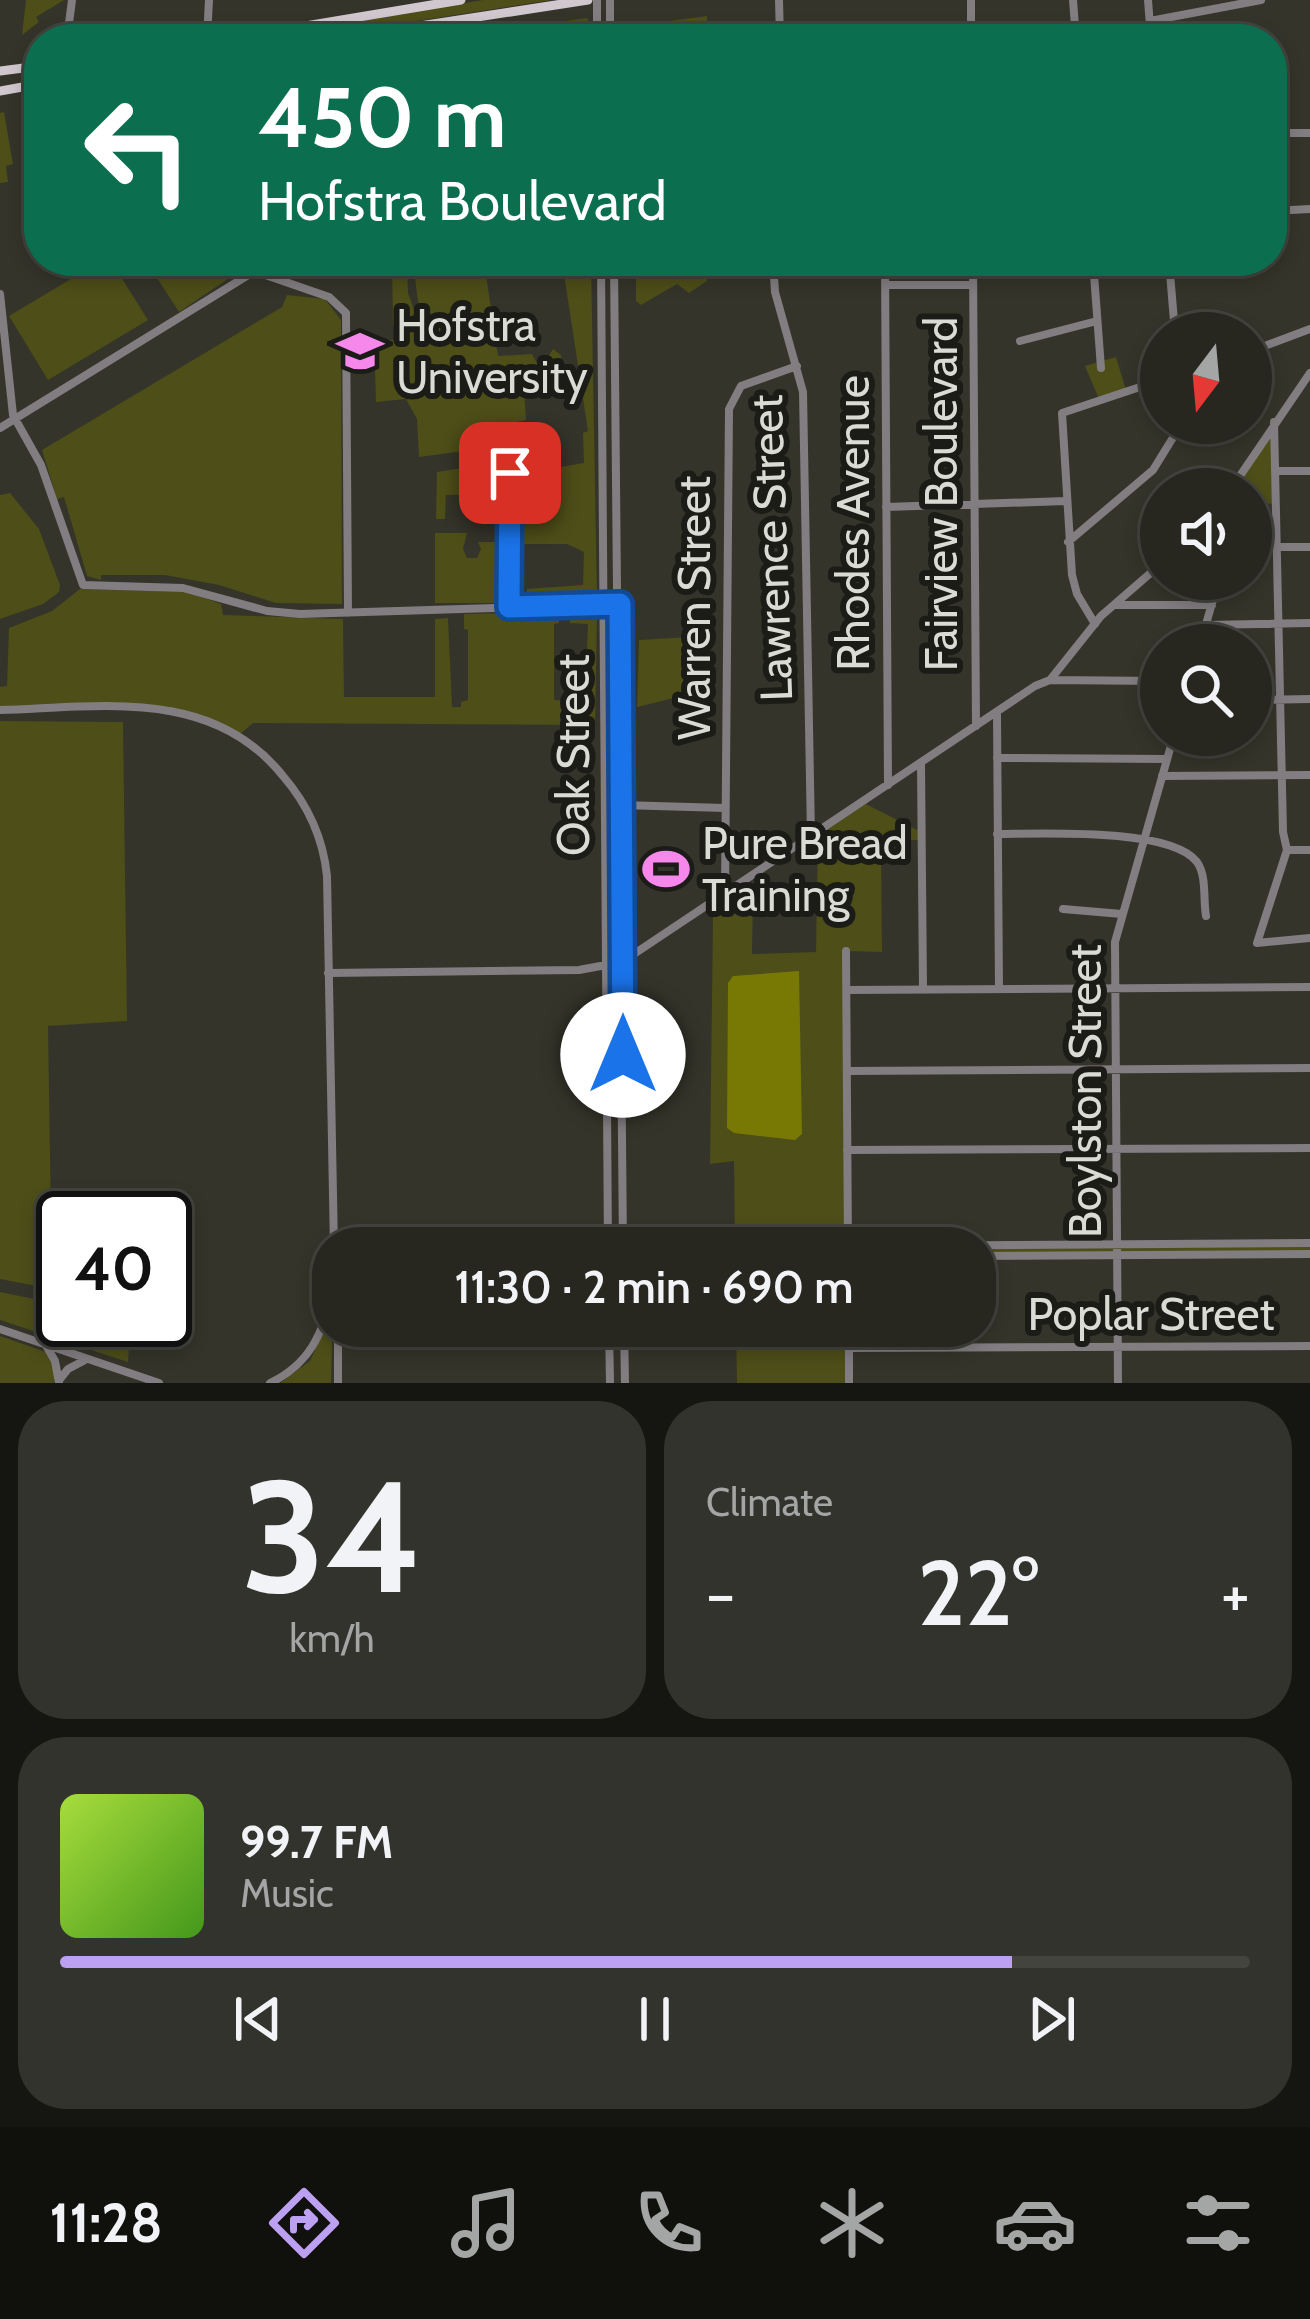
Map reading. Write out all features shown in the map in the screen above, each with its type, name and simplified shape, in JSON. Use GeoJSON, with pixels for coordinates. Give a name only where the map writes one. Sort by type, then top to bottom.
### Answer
{"type":"FeatureCollection","features":[{"type":"Feature","properties":{"kind":"main road"},"geometry":{"type":"LineString","coordinates":[[317,24],[461,0]]}},
{"type":"Feature","properties":{"kind":"main road"},"geometry":{"type":"LineString","coordinates":[[434,24],[593,0]]}},
{"type":"Feature","properties":{"kind":"street"},"geometry":{"type":"LineString","coordinates":[[1148,0],[1150,24]]}},
{"type":"Feature","properties":{"kind":"street"},"geometry":{"type":"LineString","coordinates":[[1150,21],[1261,0]]}},
{"type":"Feature","properties":{"kind":"street"},"geometry":{"type":"LineString","coordinates":[[0,428],[247,276]]}},
{"type":"Feature","properties":{"kind":"street"},"geometry":{"type":"LineString","coordinates":[[266,276],[329,297],[346,313],[348,613]]}},
{"type":"Feature","properties":{"kind":"street","name":"Oak Street"},"geometry":{"type":"LineString","coordinates":[[601,276],[608,1227]]}},
{"type":"Feature","properties":{"kind":"street","name":"Oak Street"},"geometry":{"type":"LineString","coordinates":[[614,276],[623,1227]]}},
{"type":"Feature","properties":{"kind":"street","name":"Lawrence Street"},"geometry":{"type":"LineString","coordinates":[[774,276],[797,366],[805,441],[811,836]]}},
{"type":"Feature","properties":{"kind":"street","name":"Rhodes Avenue"},"geometry":{"type":"LineString","coordinates":[[885,276],[888,785]]}},
{"type":"Feature","properties":{"kind":"street","name":"Fairview Boulevard"},"geometry":{"type":"LineString","coordinates":[[973,276],[976,726]]}},
{"type":"Feature","properties":{"kind":"street"},"geometry":{"type":"LineString","coordinates":[[1094,276],[1101,368]]}},
{"type":"Feature","properties":{"kind":"street"},"geometry":{"type":"LineString","coordinates":[[1170,276],[1173,312]]}},
{"type":"Feature","properties":{"kind":"street"},"geometry":{"type":"LineString","coordinates":[[885,285],[973,285]]}},
{"type":"Feature","properties":{"kind":"street"},"geometry":{"type":"LineString","coordinates":[[0,294],[14,419],[41,465],[83,585],[184,588],[267,611],[348,613],[620,604]]}},
{"type":"Feature","properties":{"kind":"street"},"geometry":{"type":"LineString","coordinates":[[1020,341],[1097,321]]}},
{"type":"Feature","properties":{"kind":"street"},"geometry":{"type":"LineString","coordinates":[[1272,344],[1310,332]]}},
{"type":"Feature","properties":{"kind":"street","name":"Warren Street"},"geometry":{"type":"LineString","coordinates":[[725,894],[729,409],[741,386],[797,366]]}},
{"type":"Feature","properties":{"kind":"street"},"geometry":{"type":"LineString","coordinates":[[1244,468],[1310,373]]}},
{"type":"Feature","properties":{"kind":"street"},"geometry":{"type":"LineString","coordinates":[[602,374],[615,374]]}},
{"type":"Feature","properties":{"kind":"street"},"geometry":{"type":"LineString","coordinates":[[1095,623],[1076,594],[1068,542],[1062,413],[1140,387]]}},
{"type":"Feature","properties":{"kind":"street"},"geometry":{"type":"LineString","coordinates":[[1294,394],[1310,394]]}},
{"type":"Feature","properties":{"kind":"street"},"geometry":{"type":"LineString","coordinates":[[1274,422],[1287,850],[1257,943],[1310,938]]}},
{"type":"Feature","properties":{"kind":"street"},"geometry":{"type":"LineString","coordinates":[[1068,542],[1153,470],[1169,444]]}},
{"type":"Feature","properties":{"kind":"street"},"geometry":{"type":"LineString","coordinates":[[509,607],[510,452]]}},
{"type":"Feature","properties":{"kind":"street"},"geometry":{"type":"LineString","coordinates":[[1275,472],[1310,471]]}},
{"type":"Feature","properties":{"kind":"street"},"geometry":{"type":"LineString","coordinates":[[886,507],[1066,501]]}},
{"type":"Feature","properties":{"kind":"street"},"geometry":{"type":"LineString","coordinates":[[1277,547],[1310,547]]}},
{"type":"Feature","properties":{"kind":"street"},"geometry":{"type":"LineString","coordinates":[[328,973],[579,970],[622,962],[1050,680],[1095,623],[1140,582]]}},
{"type":"Feature","properties":{"kind":"street"},"geometry":{"type":"LineString","coordinates":[[1207,624],[1214,600]]}},
{"type":"Feature","properties":{"kind":"street"},"geometry":{"type":"LineString","coordinates":[[1114,605],[1212,605]]}},
{"type":"Feature","properties":{"kind":"street"},"geometry":{"type":"LineString","coordinates":[[1272,624],[1310,623]]}},
{"type":"Feature","properties":{"kind":"street"},"geometry":{"type":"LineString","coordinates":[[1050,680],[1140,681]]}},
{"type":"Feature","properties":{"kind":"street"},"geometry":{"type":"LineString","coordinates":[[1272,700],[1310,699]]}},
{"type":"Feature","properties":{"kind":"street"},"geometry":{"type":"LineString","coordinates":[[0,710],[166,708],[201,716],[245,739],[293,788],[322,843],[327,875],[334,1227]]}},
{"type":"Feature","properties":{"kind":"street"},"geometry":{"type":"LineString","coordinates":[[997,712],[999,989]]}},
{"type":"Feature","properties":{"kind":"street","name":"Boylston Street"},"geometry":{"type":"LineString","coordinates":[[1118,1383],[1115,943],[1168,756]]}},
{"type":"Feature","properties":{"kind":"street"},"geometry":{"type":"LineString","coordinates":[[997,758],[1167,759]]}},
{"type":"Feature","properties":{"kind":"street"},"geometry":{"type":"LineString","coordinates":[[921,763],[922,990]]}},
{"type":"Feature","properties":{"kind":"street"},"geometry":{"type":"LineString","coordinates":[[1162,776],[1310,775]]}},
{"type":"Feature","properties":{"kind":"street"},"geometry":{"type":"LineString","coordinates":[[620,805],[725,808]]}},
{"type":"Feature","properties":{"kind":"street"},"geometry":{"type":"LineString","coordinates":[[998,834],[1113,834],[1185,853],[1202,873],[1206,916]]}},
{"type":"Feature","properties":{"kind":"street"},"geometry":{"type":"LineString","coordinates":[[1287,850],[1310,850]]}},
{"type":"Feature","properties":{"kind":"street"},"geometry":{"type":"LineString","coordinates":[[1063,909],[1122,914]]}},
{"type":"Feature","properties":{"kind":"street"},"geometry":{"type":"LineString","coordinates":[[622,936],[628,945],[645,948]]}},
{"type":"Feature","properties":{"kind":"street"},"geometry":{"type":"LineString","coordinates":[[846,951],[848,1227]]}},
{"type":"Feature","properties":{"kind":"street"},"geometry":{"type":"LineString","coordinates":[[847,990],[1310,987]]}},
{"type":"Feature","properties":{"kind":"street"},"geometry":{"type":"LineString","coordinates":[[847,1071],[1310,1068]]}},
{"type":"Feature","properties":{"kind":"street"},"geometry":{"type":"LineString","coordinates":[[606,1108],[623,1107]]}},
{"type":"Feature","properties":{"kind":"street"},"geometry":{"type":"LineString","coordinates":[[848,1150],[1310,1148]]}},
{"type":"Feature","properties":{"kind":"street"},"geometry":{"type":"LineString","coordinates":[[996,1250],[1242,1249],[1310,1244]]}},
{"type":"Feature","properties":{"kind":"street"},"geometry":{"type":"LineString","coordinates":[[1242,1249],[1310,1254]]}},
{"type":"Feature","properties":{"kind":"street"},"geometry":{"type":"LineString","coordinates":[[996,1254],[1031,1251]]}},
{"type":"Feature","properties":{"kind":"street"},"geometry":{"type":"LineString","coordinates":[[0,1329],[36,1343]]}},
{"type":"Feature","properties":{"kind":"street","name":"Poplar Street"},"geometry":{"type":"LineString","coordinates":[[849,1348],[1310,1346]]}},
{"type":"Feature","properties":{"kind":"street"},"geometry":{"type":"LineString","coordinates":[[47,1347],[159,1383]]}},
{"type":"Feature","properties":{"kind":"street"},"geometry":{"type":"LineString","coordinates":[[47,1347],[59,1382]]}},
{"type":"Feature","properties":{"kind":"street"},"geometry":{"type":"LineString","coordinates":[[270,1383],[299,1365],[314,1347]]}},
{"type":"Feature","properties":{"kind":"street"},"geometry":{"type":"LineString","coordinates":[[338,1347],[338,1383]]}},
{"type":"Feature","properties":{"kind":"street"},"geometry":{"type":"LineString","coordinates":[[610,1347],[610,1383]]}},
{"type":"Feature","properties":{"kind":"street"},"geometry":{"type":"LineString","coordinates":[[624,1347],[625,1383]]}},
{"type":"Feature","properties":{"kind":"street"},"geometry":{"type":"LineString","coordinates":[[849,1348],[849,1383]]}},
{"type":"Feature","properties":{"kind":"street"},"geometry":{"type":"LineString","coordinates":[[59,1382],[68,1369],[85,1360]]}},
{"type":"Feature","properties":{"kind":"shaded area"},"geometry":{"type":"Polygon","coordinates":[[[26,0],[64,0],[36,17],[36,24],[24,24],[22,35],[26,0]]]}},
{"type":"Feature","properties":{"kind":"shaded area"},"geometry":{"type":"Polygon","coordinates":[[[483,0],[552,0],[398,24],[329,24],[483,0]]]}},
{"type":"Feature","properties":{"kind":"shaded area"},"geometry":{"type":"Polygon","coordinates":[[[707,16],[707,24],[663,22],[707,16]]]}},
{"type":"Feature","properties":{"kind":"shaded area"},"geometry":{"type":"Polygon","coordinates":[[[588,18],[588,24],[544,24],[588,18]]]}},
{"type":"Feature","properties":{"kind":"shaded area"},"geometry":{"type":"Polygon","coordinates":[[[4,112],[13,164],[6,166],[8,182],[0,183],[0,113],[4,112]]]}},
{"type":"Feature","properties":{"kind":"shaded area"},"geometry":{"type":"Polygon","coordinates":[[[76,276],[120,276],[148,320],[48,380],[9,316],[76,276]]]}},
{"type":"Feature","properties":{"kind":"shaded area"},"geometry":{"type":"Polygon","coordinates":[[[156,276],[232,276],[179,312],[156,276]]]}},
{"type":"Feature","properties":{"kind":"shaded area"},"geometry":{"type":"Polygon","coordinates":[[[392,276],[407,276],[415,312],[405,326],[393,326],[392,276]]]}},
{"type":"Feature","properties":{"kind":"shaded area"},"geometry":{"type":"Polygon","coordinates":[[[415,276],[486,276],[498,356],[532,354],[538,365],[553,349],[561,355],[563,381],[524,388],[526,420],[498,426],[501,446],[419,457],[417,419],[406,399],[376,402],[374,341],[403,339],[420,318],[415,276]]]}},
{"type":"Feature","properties":{"kind":"shaded area"},"geometry":{"type":"Polygon","coordinates":[[[564,276],[591,276],[597,598],[527,601],[527,589],[583,585],[584,552],[567,544],[519,544],[518,479],[584,463],[583,433],[588,431],[564,276]]]}},
{"type":"Feature","properties":{"kind":"shaded area"},"geometry":{"type":"Polygon","coordinates":[[[636,276],[707,276],[707,281],[689,293],[677,284],[641,305],[636,301],[636,276]]]}},
{"type":"Feature","properties":{"kind":"shaded area"},"geometry":{"type":"Polygon","coordinates":[[[287,295],[325,299],[341,320],[342,604],[276,603],[165,575],[101,575],[101,580],[87,576],[64,497],[57,499],[42,450],[282,307],[287,295]]]}},
{"type":"Feature","properties":{"kind":"shaded area"},"geometry":{"type":"Polygon","coordinates":[[[1116,357],[1126,390],[1099,399],[1085,366],[1116,357]]]}},
{"type":"Feature","properties":{"kind":"shaded area"},"geometry":{"type":"Polygon","coordinates":[[[1274,422],[1276,504],[1272,504],[1272,468],[1244,468],[1260,444],[1272,444],[1274,422]]]}},
{"type":"Feature","properties":{"kind":"shaded area"},"geometry":{"type":"Polygon","coordinates":[[[502,462],[499,494],[446,495],[445,519],[436,519],[437,472],[502,462]]]}},
{"type":"Feature","properties":{"kind":"shaded area"},"geometry":{"type":"Polygon","coordinates":[[[10,493],[39,529],[60,585],[59,592],[43,604],[0,619],[0,495],[10,493]]]}},
{"type":"Feature","properties":{"kind":"shaded area"},"geometry":{"type":"Polygon","coordinates":[[[435,533],[467,533],[463,549],[467,558],[477,558],[478,542],[498,542],[500,603],[435,603],[435,533]]]}},
{"type":"Feature","properties":{"kind":"shaded area"},"geometry":{"type":"Polygon","coordinates":[[[80,589],[189,592],[221,604],[223,615],[343,619],[344,697],[435,697],[435,619],[448,618],[452,707],[461,707],[468,700],[464,614],[559,612],[559,623],[554,624],[554,700],[585,701],[588,624],[570,623],[570,611],[597,614],[595,725],[253,723],[239,735],[166,708],[0,710],[0,687],[7,686],[9,628],[52,611],[80,589]]]}},
{"type":"Feature","properties":{"kind":"shaded area"},"geometry":{"type":"Polygon","coordinates":[[[689,637],[690,694],[637,707],[639,640],[689,637]]]}},
{"type":"Feature","properties":{"kind":"shaded area"},"geometry":{"type":"Polygon","coordinates":[[[0,721],[123,722],[127,1021],[48,1026],[51,1191],[36,1191],[36,1286],[0,1279],[0,721]]]}},
{"type":"Feature","properties":{"kind":"shaded area"},"geometry":{"type":"Polygon","coordinates":[[[862,802],[921,832],[922,840],[881,840],[882,952],[847,951],[848,1227],[735,1227],[734,1161],[710,1164],[713,914],[748,890],[753,894],[752,954],[816,952],[818,832],[862,802]]]}},
{"type":"Feature","properties":{"kind":"shaded area"},"geometry":{"type":"Polygon","coordinates":[[[799,971],[802,1134],[795,1140],[734,1133],[727,1128],[728,983],[733,976],[799,971]]]}},
{"type":"Feature","properties":{"kind":"shaded area"},"geometry":{"type":"Polygon","coordinates":[[[1310,1244],[1310,1253],[996,1255],[996,1245],[1310,1244]]]}},
{"type":"Feature","properties":{"kind":"shaded area"},"geometry":{"type":"Polygon","coordinates":[[[0,1292],[36,1299],[36,1332],[0,1320],[0,1292]]]}},
{"type":"Feature","properties":{"kind":"shaded area"},"geometry":{"type":"Polygon","coordinates":[[[0,1336],[46,1352],[54,1366],[54,1383],[0,1383],[0,1336]]]}},
{"type":"Feature","properties":{"kind":"shaded area"},"geometry":{"type":"Polygon","coordinates":[[[82,1347],[129,1347],[128,1362],[82,1347]]]}},
{"type":"Feature","properties":{"kind":"shaded area"},"geometry":{"type":"Polygon","coordinates":[[[317,1347],[332,1347],[331,1383],[280,1383],[310,1361],[317,1347]]]}},
{"type":"Feature","properties":{"kind":"shaded area"},"geometry":{"type":"Polygon","coordinates":[[[736,1347],[848,1347],[848,1383],[737,1383],[736,1347]]]}},
{"type":"Feature","properties":{"kind":"place","name":"Hofstra University"},"geometry":{"type":"Point","coordinates":[360,351]}},
{"type":"Feature","properties":{"kind":"place","name":"Pure Bread Training"},"geometry":{"type":"Point","coordinates":[666,869]}},
{"type":"Feature","properties":{"kind":"route"},"geometry":{"type":"LineString","coordinates":[[510,473],[509,607],[620,604],[623,1055]]}}]}
